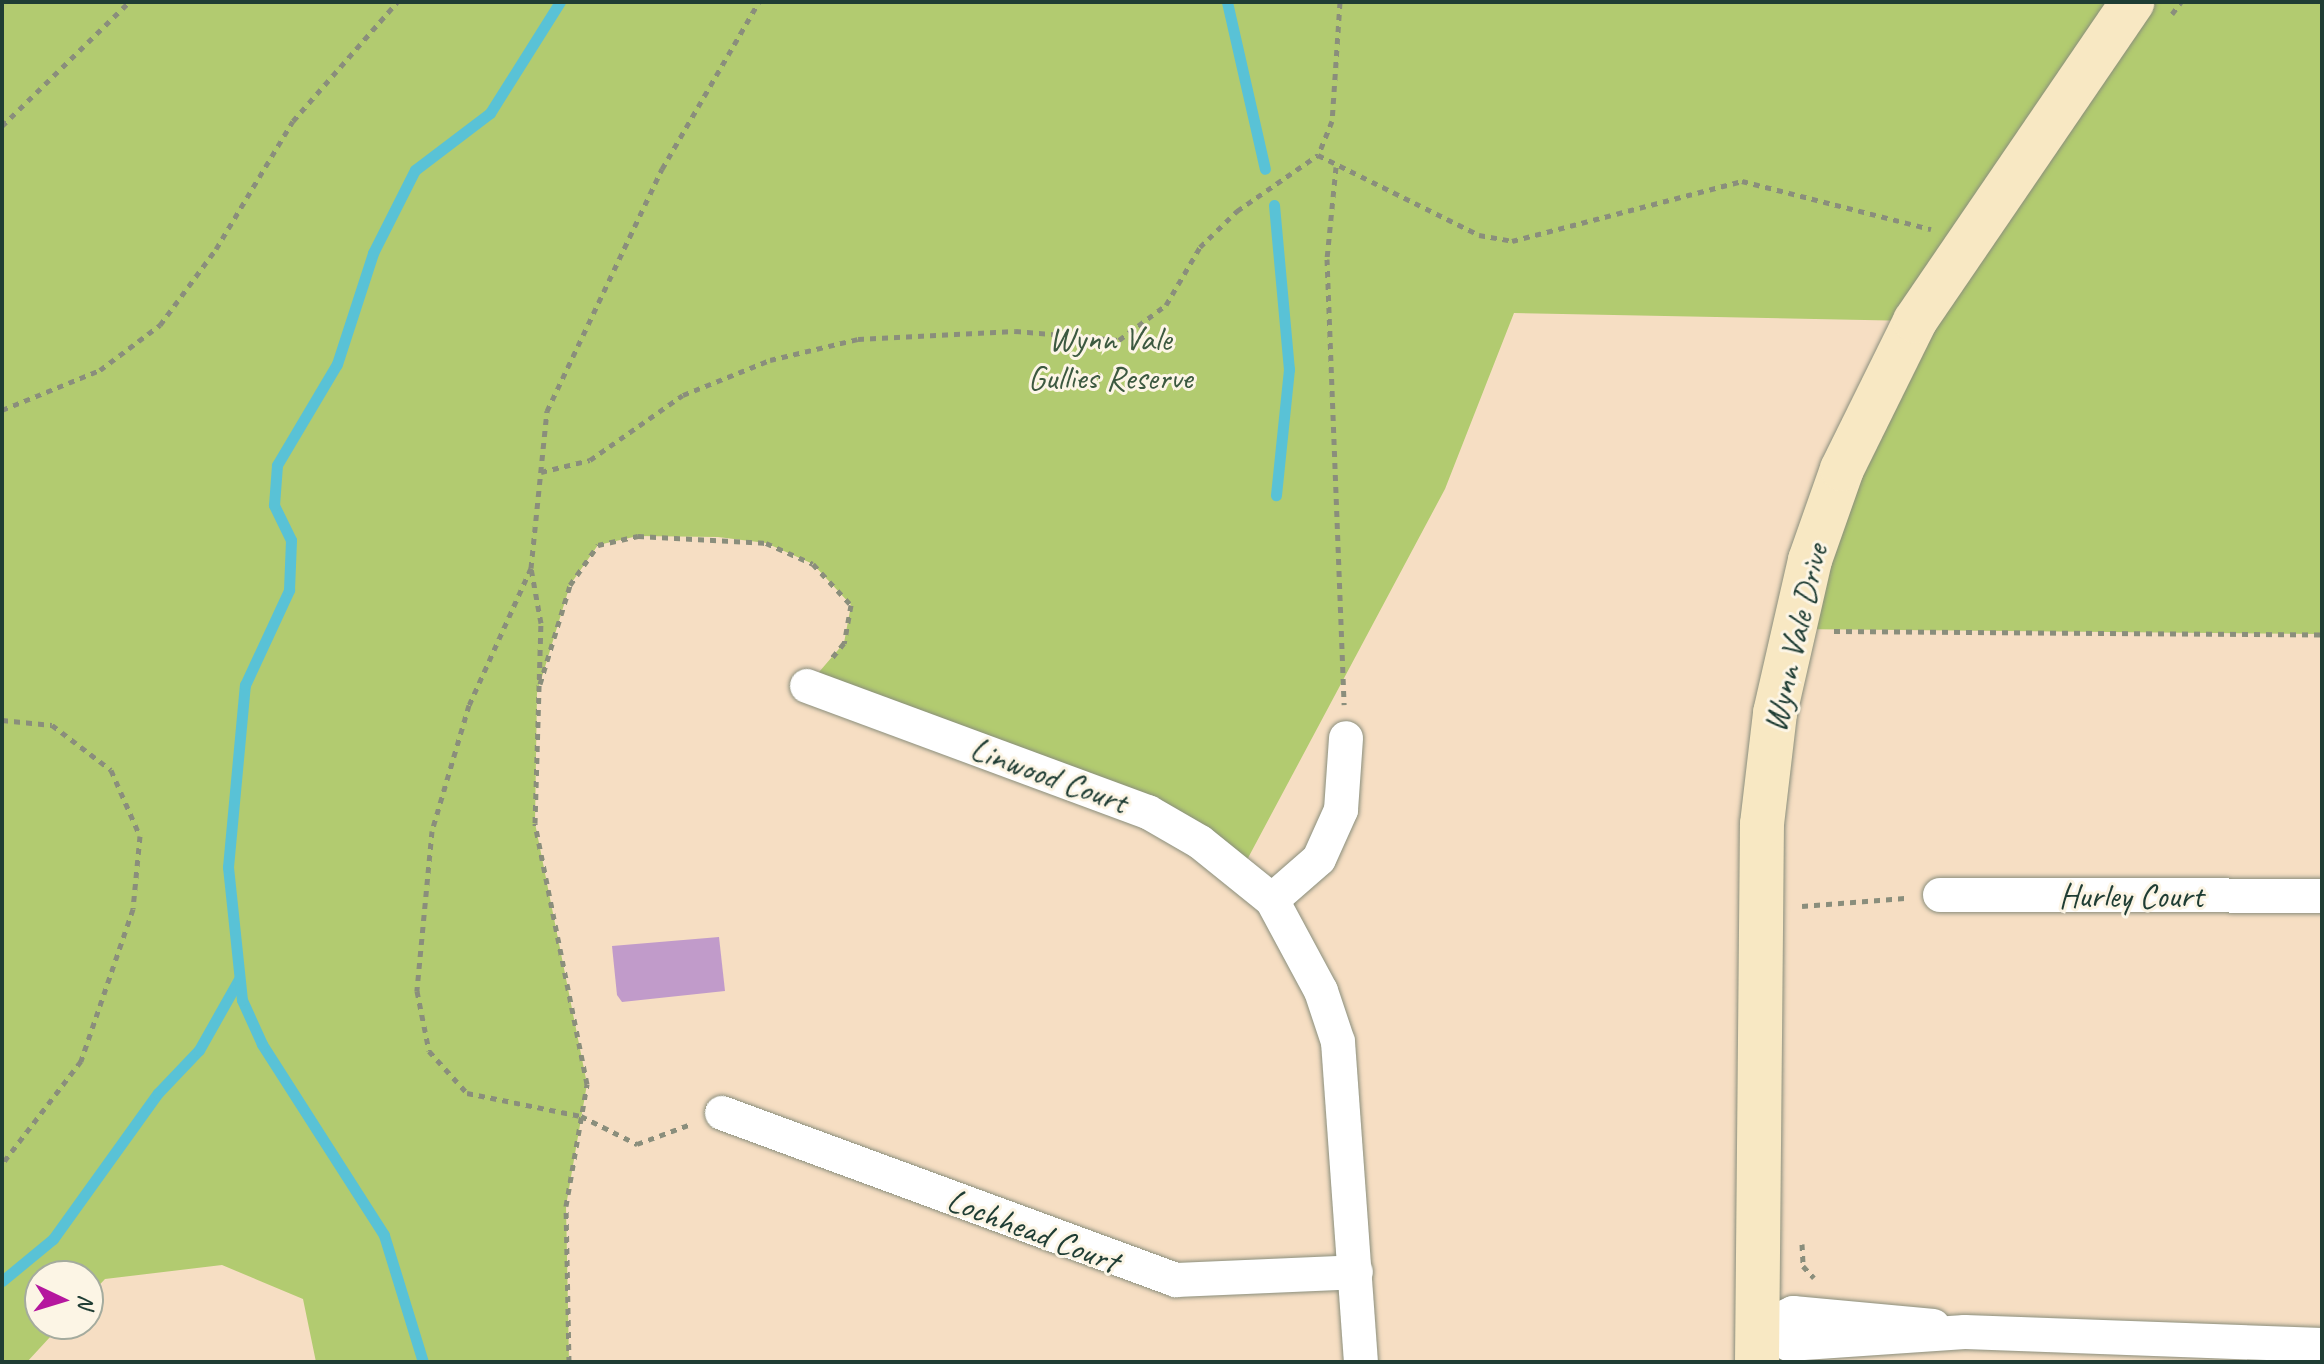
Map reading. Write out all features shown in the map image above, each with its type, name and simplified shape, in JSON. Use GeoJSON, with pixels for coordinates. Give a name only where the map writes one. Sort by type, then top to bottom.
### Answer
{"type":"FeatureCollection","features":[{"type":"Feature","properties":{"kind":"main road","name":"Wynn Vale Drive"},"geometry":{"type":"LineString","coordinates":[[1758,1346],[1761,851],[1784,660],[1847,458],[1903,342],[1966,240],[2148,15]]}},
{"type":"Feature","properties":{"kind":"street","name":"Linwood Court"},"geometry":{"type":"LineString","coordinates":[[807,686],[1148,812],[1200,842],[1272,900],[1321,991],[1338,1042],[1361,1362]]}},
{"type":"Feature","properties":{"kind":"street"},"geometry":{"type":"LineString","coordinates":[[1272,900],[1319,859],[1341,810],[1346,738]]}},
{"type":"Feature","properties":{"kind":"street","name":"Hurley Court"},"geometry":{"type":"LineString","coordinates":[[1940,895],[2322,896]]}},
{"type":"Feature","properties":{"kind":"street","name":"Lochhead Court"},"geometry":{"type":"LineString","coordinates":[[722,1113],[1176,1280],[1356,1272]]}},
{"type":"Feature","properties":{"kind":"street"},"geometry":{"type":"LineString","coordinates":[[1758,1346],[1793,1313],[1827,1314],[2074,1348],[2322,1345]]}},
{"type":"Feature","properties":{"kind":"street"},"geometry":{"type":"LineString","coordinates":[[1758,1346],[1965,1332]]}},
{"type":"Feature","properties":{"kind":"path"},"geometry":{"type":"LineString","coordinates":[[2,126],[129,2]]}},
{"type":"Feature","properties":{"kind":"path"},"geometry":{"type":"LineString","coordinates":[[2,410],[100,370],[160,325],[293,121],[397,2]]}},
{"type":"Feature","properties":{"kind":"path"},"geometry":{"type":"LineString","coordinates":[[569,1362],[566,1206],[587,1084],[535,823],[541,623],[531,568],[547,411],[581,327],[759,2]]}},
{"type":"Feature","properties":{"kind":"path"},"geometry":{"type":"LineString","coordinates":[[541,472],[590,460],[683,395],[770,360],[858,339],[1015,331],[1119,340],[1166,305],[1200,247],[1237,211],[1318,155],[1332,121],[1340,2]]}},
{"type":"Feature","properties":{"kind":"path"},"geometry":{"type":"LineString","coordinates":[[2148,15],[2181,2]]}},
{"type":"Feature","properties":{"kind":"path"},"geometry":{"type":"LineString","coordinates":[[1318,155],[1336,167],[1479,235],[1512,241],[1742,181],[1966,240]]}},
{"type":"Feature","properties":{"kind":"path"},"geometry":{"type":"LineString","coordinates":[[1336,167],[1327,259],[1346,738]]}},
{"type":"Feature","properties":{"kind":"path"},"geometry":{"type":"LineString","coordinates":[[537,693],[570,585],[598,545],[638,536],[766,543],[813,564],[851,605],[844,643],[807,686]]}},
{"type":"Feature","properties":{"kind":"path"},"geometry":{"type":"LineString","coordinates":[[531,568],[479,679],[432,831],[417,991],[429,1051],[467,1093],[581,1116],[637,1144],[722,1113]]}},
{"type":"Feature","properties":{"kind":"path"},"geometry":{"type":"LineString","coordinates":[[1828,646],[1836,617]]}},
{"type":"Feature","properties":{"kind":"path"},"geometry":{"type":"LineString","coordinates":[[1833,631],[2322,634]]}},
{"type":"Feature","properties":{"kind":"path"},"geometry":{"type":"LineString","coordinates":[[2,720],[52,725],[111,770],[140,836],[133,909],[81,1061],[2,1164]]}},
{"type":"Feature","properties":{"kind":"path"},"geometry":{"type":"LineString","coordinates":[[1802,920],[1803,890]]}},
{"type":"Feature","properties":{"kind":"path"},"geometry":{"type":"LineString","coordinates":[[1802,906],[1940,895]]}},
{"type":"Feature","properties":{"kind":"path"},"geometry":{"type":"LineString","coordinates":[[1801,1238],[1803,1266],[1828,1293],[1827,1314]]}},
{"type":"Feature","properties":{"kind":"green space","name":"Wynn Vale Gullies Reserve"},"geometry":{"type":"Polygon","coordinates":[[[2,2],[2322,2],[2322,634],[1791,629],[1914,321],[1514,313],[1445,489],[1240,873],[1200,842],[807,686],[844,643],[851,605],[813,564],[766,543],[718,537],[638,536],[598,545],[570,585],[537,693],[535,823],[587,1084],[566,1206],[569,1362],[316,1362],[303,1299],[222,1265],[104,1280],[104,1260],[24,1260],[24,1340],[47,1340],[27,1362],[2,1362],[2,2]]]}},
{"type":"Feature","properties":{"kind":"building"},"geometry":{"type":"Polygon","coordinates":[[[719,937],[725,991],[622,1002],[617,995],[612,946],[719,937]]]}},
{"type":"Feature","properties":{"kind":"waterway"},"geometry":{"type":"LineString","coordinates":[[423,1362],[384,1235],[262,1044],[242,1000],[228,867],[245,685],[289,590],[291,540],[274,505],[277,465],[337,364],[373,253],[415,170],[490,113],[560,2]]}},
{"type":"Feature","properties":{"kind":"waterway"},"geometry":{"type":"LineString","coordinates":[[1227,2],[1265,169]]}},
{"type":"Feature","properties":{"kind":"waterway"},"geometry":{"type":"LineString","coordinates":[[1274,205],[1289,369],[1276,495]]}},
{"type":"Feature","properties":{"kind":"waterway"},"geometry":{"type":"LineString","coordinates":[[2,1281],[53,1239],[158,1093],[199,1050],[239,979]]}}]}
